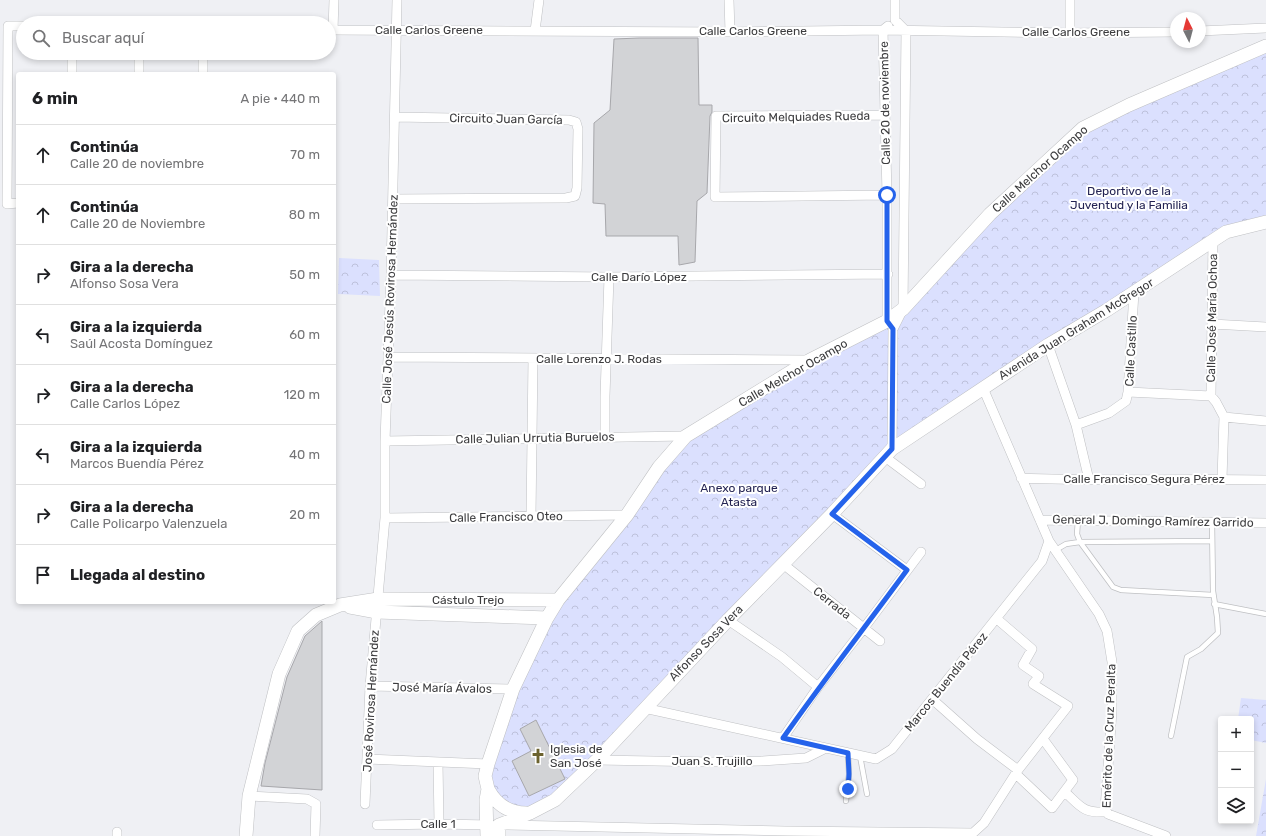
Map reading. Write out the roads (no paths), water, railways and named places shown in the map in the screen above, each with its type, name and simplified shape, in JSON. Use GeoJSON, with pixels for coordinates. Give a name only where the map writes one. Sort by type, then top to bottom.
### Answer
{"type":"FeatureCollection","features":[{"type":"Feature","properties":{"kind":"street"},"geometry":{"type":"LineString","coordinates":[[332,16],[334,0]]}},
{"type":"Feature","properties":{"kind":"street","name":"Calle José Jesús Rovirosa Hernández"},"geometry":{"type":"LineString","coordinates":[[378,598],[386,518],[385,441],[391,275],[397,0]]}},
{"type":"Feature","properties":{"kind":"street"},"geometry":{"type":"LineString","coordinates":[[535,31],[538,0]]}},
{"type":"Feature","properties":{"kind":"street"},"geometry":{"type":"LineString","coordinates":[[729,0],[730,32]]}},
{"type":"Feature","properties":{"kind":"street"},"geometry":{"type":"LineString","coordinates":[[895,0],[895,20],[906,31]]}},
{"type":"Feature","properties":{"kind":"street"},"geometry":{"type":"LineString","coordinates":[[1070,0],[1070,33]]}},
{"type":"Feature","properties":{"kind":"street"},"geometry":{"type":"LineString","coordinates":[[883,30],[895,20]]}},
{"type":"Feature","properties":{"kind":"street"},"geometry":{"type":"LineString","coordinates":[[16,26],[8,26],[7,204],[16,203]]}},
{"type":"Feature","properties":{"kind":"street"},"geometry":{"type":"LineString","coordinates":[[1206,31],[1266,28]]}},
{"type":"Feature","properties":{"kind":"street","name":"Calle Carlos Greene"},"geometry":{"type":"LineString","coordinates":[[336,30],[730,32],[883,30],[1070,33],[1170,32]]}},
{"type":"Feature","properties":{"kind":"street","name":"Calle 20 de noviembre"},"geometry":{"type":"LineString","coordinates":[[883,30],[890,325]]}},
{"type":"Feature","properties":{"kind":"street","name":"Calle 20 de noviembre"},"geometry":{"type":"LineString","coordinates":[[903,309],[906,31]]}},
{"type":"Feature","properties":{"kind":"street","name":"Calle Melchor Ocampo"},"geometry":{"type":"LineString","coordinates":[[496,828],[485,776],[513,689],[547,618],[558,600],[627,515],[659,467],[686,436],[810,360],[890,325],[990,214],[1083,128],[1129,104],[1266,46]]}},
{"type":"Feature","properties":{"kind":"street"},"geometry":{"type":"LineString","coordinates":[[72,60],[72,72]]}},
{"type":"Feature","properties":{"kind":"street"},"geometry":{"type":"LineString","coordinates":[[139,60],[139,72]]}},
{"type":"Feature","properties":{"kind":"street"},"geometry":{"type":"LineString","coordinates":[[203,60],[203,72]]}},
{"type":"Feature","properties":{"kind":"street","name":"Circuito Melquiades Rueda"},"geometry":{"type":"LineString","coordinates":[[885,116],[716,116],[715,197],[887,195]]}},
{"type":"Feature","properties":{"kind":"street","name":"Circuito Juan García"},"geometry":{"type":"LineString","coordinates":[[393,199],[566,198],[575,196],[577,188],[578,129],[576,122],[569,120],[395,117]]}},
{"type":"Feature","properties":{"kind":"street","name":"Avenida Juan Graham McGregor"},"geometry":{"type":"LineString","coordinates":[[889,453],[1048,345],[1134,292],[1226,232],[1266,222]]}},
{"type":"Feature","properties":{"kind":"street","name":"Calle José María Ochoa"},"geometry":{"type":"LineString","coordinates":[[1211,396],[1213,240]]}},
{"type":"Feature","properties":{"kind":"street","name":"Calle Darío López"},"geometry":{"type":"LineString","coordinates":[[391,275],[609,277],[888,274]]}},
{"type":"Feature","properties":{"kind":"street"},"geometry":{"type":"LineString","coordinates":[[605,436],[609,277]]}},
{"type":"Feature","properties":{"kind":"street","name":"Calle Castillo"},"geometry":{"type":"LineString","coordinates":[[1076,425],[1109,413],[1126,401],[1128,392],[1134,292]]}},
{"type":"Feature","properties":{"kind":"street"},"geometry":{"type":"LineString","coordinates":[[1212,324],[1266,327]]}},
{"type":"Feature","properties":{"kind":"street"},"geometry":{"type":"LineString","coordinates":[[890,325],[889,453],[921,484]]}},
{"type":"Feature","properties":{"kind":"street"},"geometry":{"type":"LineString","coordinates":[[1048,345],[1076,425],[1089,480]]}},
{"type":"Feature","properties":{"kind":"street","name":"Calle Lorenzo J. Rodas"},"geometry":{"type":"LineString","coordinates":[[388,357],[810,360]]}},
{"type":"Feature","properties":{"kind":"street"},"geometry":{"type":"LineString","coordinates":[[531,517],[533,358]]}},
{"type":"Feature","properties":{"kind":"street"},"geometry":{"type":"LineString","coordinates":[[983,388],[1049,541]]}},
{"type":"Feature","properties":{"kind":"street"},"geometry":{"type":"LineString","coordinates":[[1128,392],[1211,396],[1224,417],[1222,479]]}},
{"type":"Feature","properties":{"kind":"street"},"geometry":{"type":"LineString","coordinates":[[1224,417],[1266,421]]}},
{"type":"Feature","properties":{"kind":"street","name":"Calle Julian Urrutia Buruelos"},"geometry":{"type":"LineString","coordinates":[[385,441],[605,436],[686,436]]}},
{"type":"Feature","properties":{"kind":"street","name":"Alfonso Sosa Vera"},"geometry":{"type":"LineString","coordinates":[[496,828],[554,800],[597,760],[644,708],[889,453]]}},
{"type":"Feature","properties":{"kind":"street","name":"Calle Francisco Segura Pérez"},"geometry":{"type":"LineString","coordinates":[[1021,478],[1089,480],[1266,480]]}},
{"type":"Feature","properties":{"kind":"street"},"geometry":{"type":"LineString","coordinates":[[832,514],[907,570]]}},
{"type":"Feature","properties":{"kind":"street","name":"Calle Francisco Oteo"},"geometry":{"type":"LineString","coordinates":[[386,518],[627,515]]}},
{"type":"Feature","properties":{"kind":"street","name":"General J. Domingo Ramírez Garrido"},"geometry":{"type":"LineString","coordinates":[[1040,520],[1266,523]]}},
{"type":"Feature","properties":{"kind":"street","name":"Emérito de la Cruz Peralta"},"geometry":{"type":"LineString","coordinates":[[1049,541],[1054,551],[1099,614],[1107,631],[1112,662],[1112,711],[1106,812],[1166,836]]}},
{"type":"Feature","properties":{"kind":"street","name":"Marcos Buendía Pérez"},"geometry":{"type":"LineString","coordinates":[[644,708],[876,759],[892,749],[997,619],[1042,561],[1049,541]]}},
{"type":"Feature","properties":{"kind":"street"},"geometry":{"type":"LineString","coordinates":[[783,738],[818,687],[921,552]]}},
{"type":"Feature","properties":{"kind":"street","name":"Cerrada"},"geometry":{"type":"LineString","coordinates":[[783,564],[880,641]]}},
{"type":"Feature","properties":{"kind":"street","name":"Cástulo Trejo"},"geometry":{"type":"LineString","coordinates":[[246,836],[249,796],[279,674],[298,631],[316,615],[340,605],[378,598],[558,600]]}},
{"type":"Feature","properties":{"kind":"street","name":"José Rovirosa Hernández"},"geometry":{"type":"LineString","coordinates":[[366,804],[370,686],[378,598]]}},
{"type":"Feature","properties":{"kind":"street","name":"Cástulo Trejo"},"geometry":{"type":"LineString","coordinates":[[340,605],[377,612],[547,618]]}},
{"type":"Feature","properties":{"kind":"street"},"geometry":{"type":"LineString","coordinates":[[997,619],[1032,649],[1023,665],[1039,676],[1034,684],[1068,706],[1017,772]]}},
{"type":"Feature","properties":{"kind":"street"},"geometry":{"type":"LineString","coordinates":[[728,620],[782,657],[818,687]]}},
{"type":"Feature","properties":{"kind":"street","name":"José María Ávalos"},"geometry":{"type":"LineString","coordinates":[[370,686],[513,689]]}},
{"type":"Feature","properties":{"kind":"street"},"geometry":{"type":"LineString","coordinates":[[932,699],[1017,772],[1052,808],[1073,780],[1042,739]]}},
{"type":"Feature","properties":{"kind":"street","name":"Juan S. Trujillo"},"geometry":{"type":"LineString","coordinates":[[597,760],[711,762],[761,761],[806,758],[826,748]]}},
{"type":"Feature","properties":{"kind":"street"},"geometry":{"type":"LineString","coordinates":[[367,759],[488,764]]}},
{"type":"Feature","properties":{"kind":"street"},"geometry":{"type":"LineString","coordinates":[[438,762],[439,824]]}},
{"type":"Feature","properties":{"kind":"street","name":"Calle 1"},"geometry":{"type":"LineString","coordinates":[[377,825],[439,824],[496,828],[785,834],[973,833],[984,823],[1017,772]]}},
{"type":"Feature","properties":{"kind":"street"},"geometry":{"type":"LineString","coordinates":[[488,789],[493,798],[505,808],[516,812],[530,812]]}},
{"type":"Feature","properties":{"kind":"street"},"geometry":{"type":"LineString","coordinates":[[1065,792],[1080,806],[1092,812],[1106,812]]}},
{"type":"Feature","properties":{"kind":"street"},"geometry":{"type":"LineString","coordinates":[[249,796],[307,799],[316,804],[315,836]]}},
{"type":"Feature","properties":{"kind":"lane"},"geometry":{"type":"LineString","coordinates":[[1078,520],[1078,534],[1080,542],[1113,586],[1121,590],[1213,595]]}},
{"type":"Feature","properties":{"kind":"lane"},"geometry":{"type":"LineString","coordinates":[[1171,736],[1187,657],[1201,649],[1218,633],[1213,595],[1212,522]]}},
{"type":"Feature","properties":{"kind":"lane"},"geometry":{"type":"LineString","coordinates":[[1054,551],[1066,544],[1080,542],[1212,541]]}},
{"type":"Feature","properties":{"kind":"lane"},"geometry":{"type":"LineString","coordinates":[[1214,604],[1266,614]]}},
{"type":"Feature","properties":{"kind":"lane"},"geometry":{"type":"LineString","coordinates":[[846,801],[849,774],[848,753]]}},
{"type":"Feature","properties":{"kind":"lane"},"geometry":{"type":"LineString","coordinates":[[860,756],[867,794]]}},
{"type":"Feature","properties":{"kind":"place","name":"Iglesia de San José"},"geometry":{"type":"Point","coordinates":[538,756]}},
{"type":"Feature","properties":{"kind":"park label","name":"Deportivo de la Juventud y la Familia"},"geometry":{"type":"Point","coordinates":[1129,198]}},
{"type":"Feature","properties":{"kind":"park label","name":"Anexo parque Atasta"},"geometry":{"type":"Point","coordinates":[739,495]}}]}
